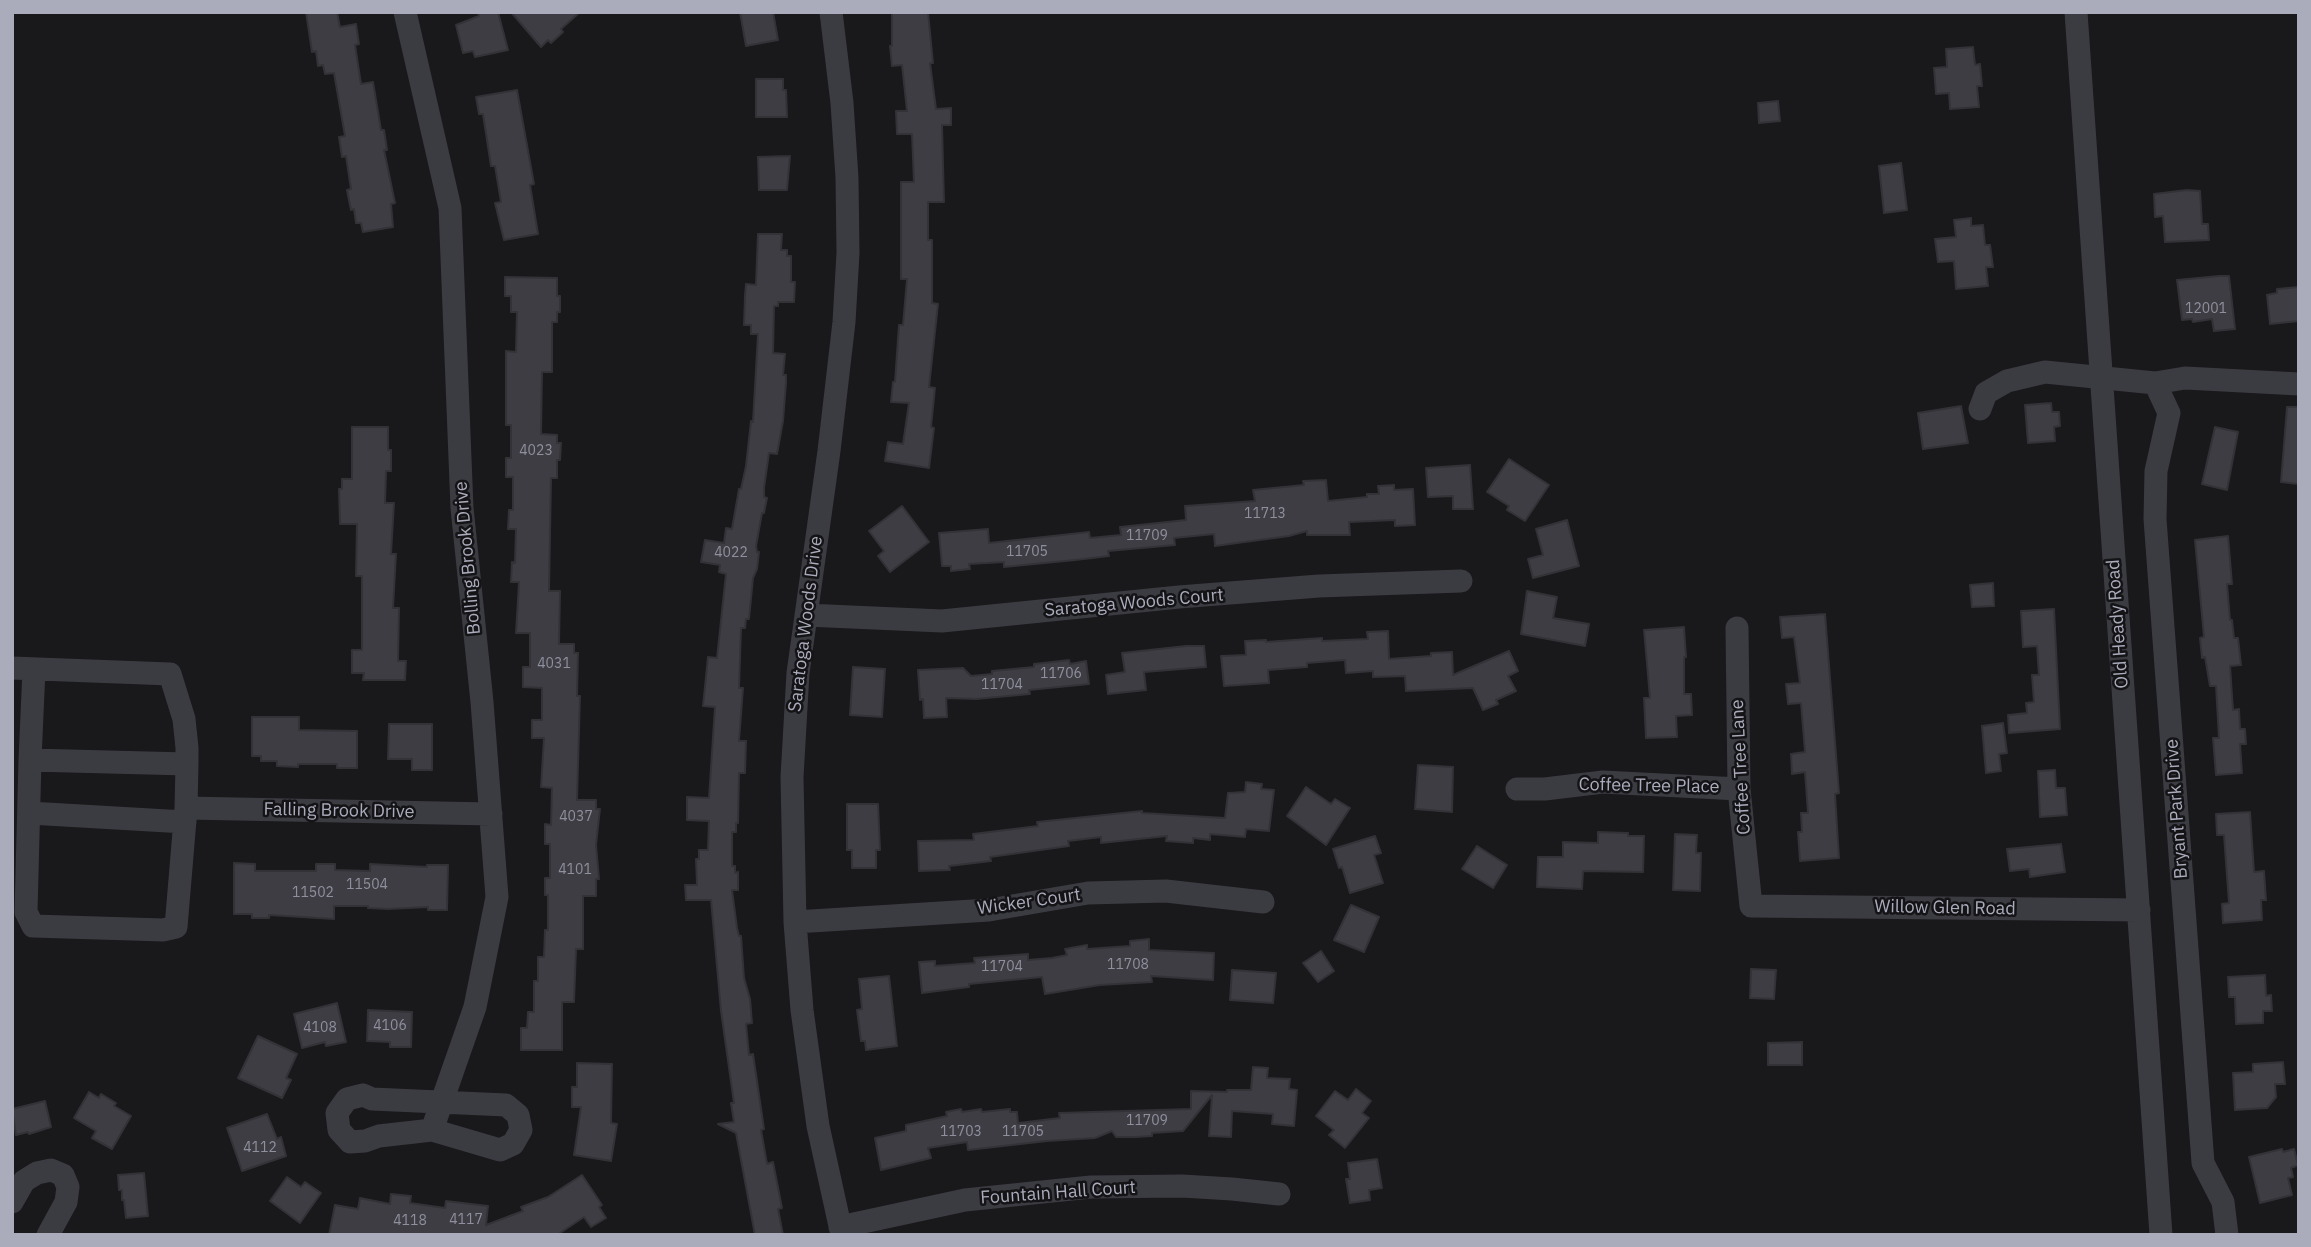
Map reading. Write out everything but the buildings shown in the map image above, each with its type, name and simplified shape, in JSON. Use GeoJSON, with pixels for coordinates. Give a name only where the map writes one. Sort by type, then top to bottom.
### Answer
{"type":"FeatureCollection","features":[{"type":"Feature","properties":{"kind":"street","name":"Bolling Brook Drive"},"geometry":{"type":"LineString","coordinates":[[405,12],[450,208],[462,508],[497,897],[475,1007],[432,1130]]}},
{"type":"Feature","properties":{"kind":"street","name":"Saratoga Woods Drive"},"geometry":{"type":"LineString","coordinates":[[831,12],[842,103],[848,253],[844,322],[829,451],[798,673],[792,777],[795,922],[809,1067],[818,1126],[841,1231]]}},
{"type":"Feature","properties":{"kind":"street","name":"Old Heady Road"},"geometry":{"type":"LineString","coordinates":[[2076,12],[2161,1235]]}},
{"type":"Feature","properties":{"kind":"street"},"geometry":{"type":"LineString","coordinates":[[1980,409],[1986,393],[2007,381],[2045,372],[2155,383],[2185,378],[2299,383]]}},
{"type":"Feature","properties":{"kind":"street","name":"Bryant Park Drive"},"geometry":{"type":"LineString","coordinates":[[2155,383],[2169,413],[2156,471],[2155,519],[2203,1163],[2223,1202],[2227,1235]]}},
{"type":"Feature","properties":{"kind":"street","name":"Saratoga Woods Court"},"geometry":{"type":"LineString","coordinates":[[806,615],[942,621],[1320,586],[1461,581]]}},
{"type":"Feature","properties":{"kind":"street","name":"Coffee Tree Lane"},"geometry":{"type":"LineString","coordinates":[[1737,628],[1739,789],[1751,906]]}},
{"type":"Feature","properties":{"kind":"street"},"geometry":{"type":"LineString","coordinates":[[23,668],[170,674],[184,719],[187,764],[186,815],[176,927],[33,926],[26,912],[30,760],[23,668]]}},
{"type":"Feature","properties":{"kind":"street"},"geometry":{"type":"LineString","coordinates":[[30,760],[187,764]]}},
{"type":"Feature","properties":{"kind":"street","name":"Coffee Tree Place"},"geometry":{"type":"LineString","coordinates":[[1517,789],[1545,789],[1603,782],[1739,789]]}},
{"type":"Feature","properties":{"kind":"street","name":"Falling Brook Drive"},"geometry":{"type":"LineString","coordinates":[[29,813],[491,814]]}},
{"type":"Feature","properties":{"kind":"street","name":"Wicker Court"},"geometry":{"type":"LineString","coordinates":[[795,922],[989,909],[1088,893],[1166,891],[1263,902]]}},
{"type":"Feature","properties":{"kind":"street","name":"Willow Glen Road"},"geometry":{"type":"LineString","coordinates":[[1751,906],[2139,910]]}},
{"type":"Feature","properties":{"kind":"street"},"geometry":{"type":"LineString","coordinates":[[354,1096],[506,1105],[518,1115],[521,1130],[513,1143],[500,1150],[432,1130],[350,1142],[339,1130],[337,1113],[347,1098],[354,1096]]}},
{"type":"Feature","properties":{"kind":"street"},"geometry":{"type":"LineString","coordinates":[[12,1202],[24,1181],[37,1173],[51,1170],[63,1175],[68,1187],[66,1202],[47,1235]]}},
{"type":"Feature","properties":{"kind":"street","name":"Fountain Hall Court"},"geometry":{"type":"LineString","coordinates":[[841,1231],[965,1200],[1091,1187],[1182,1186],[1279,1194]]}}]}
